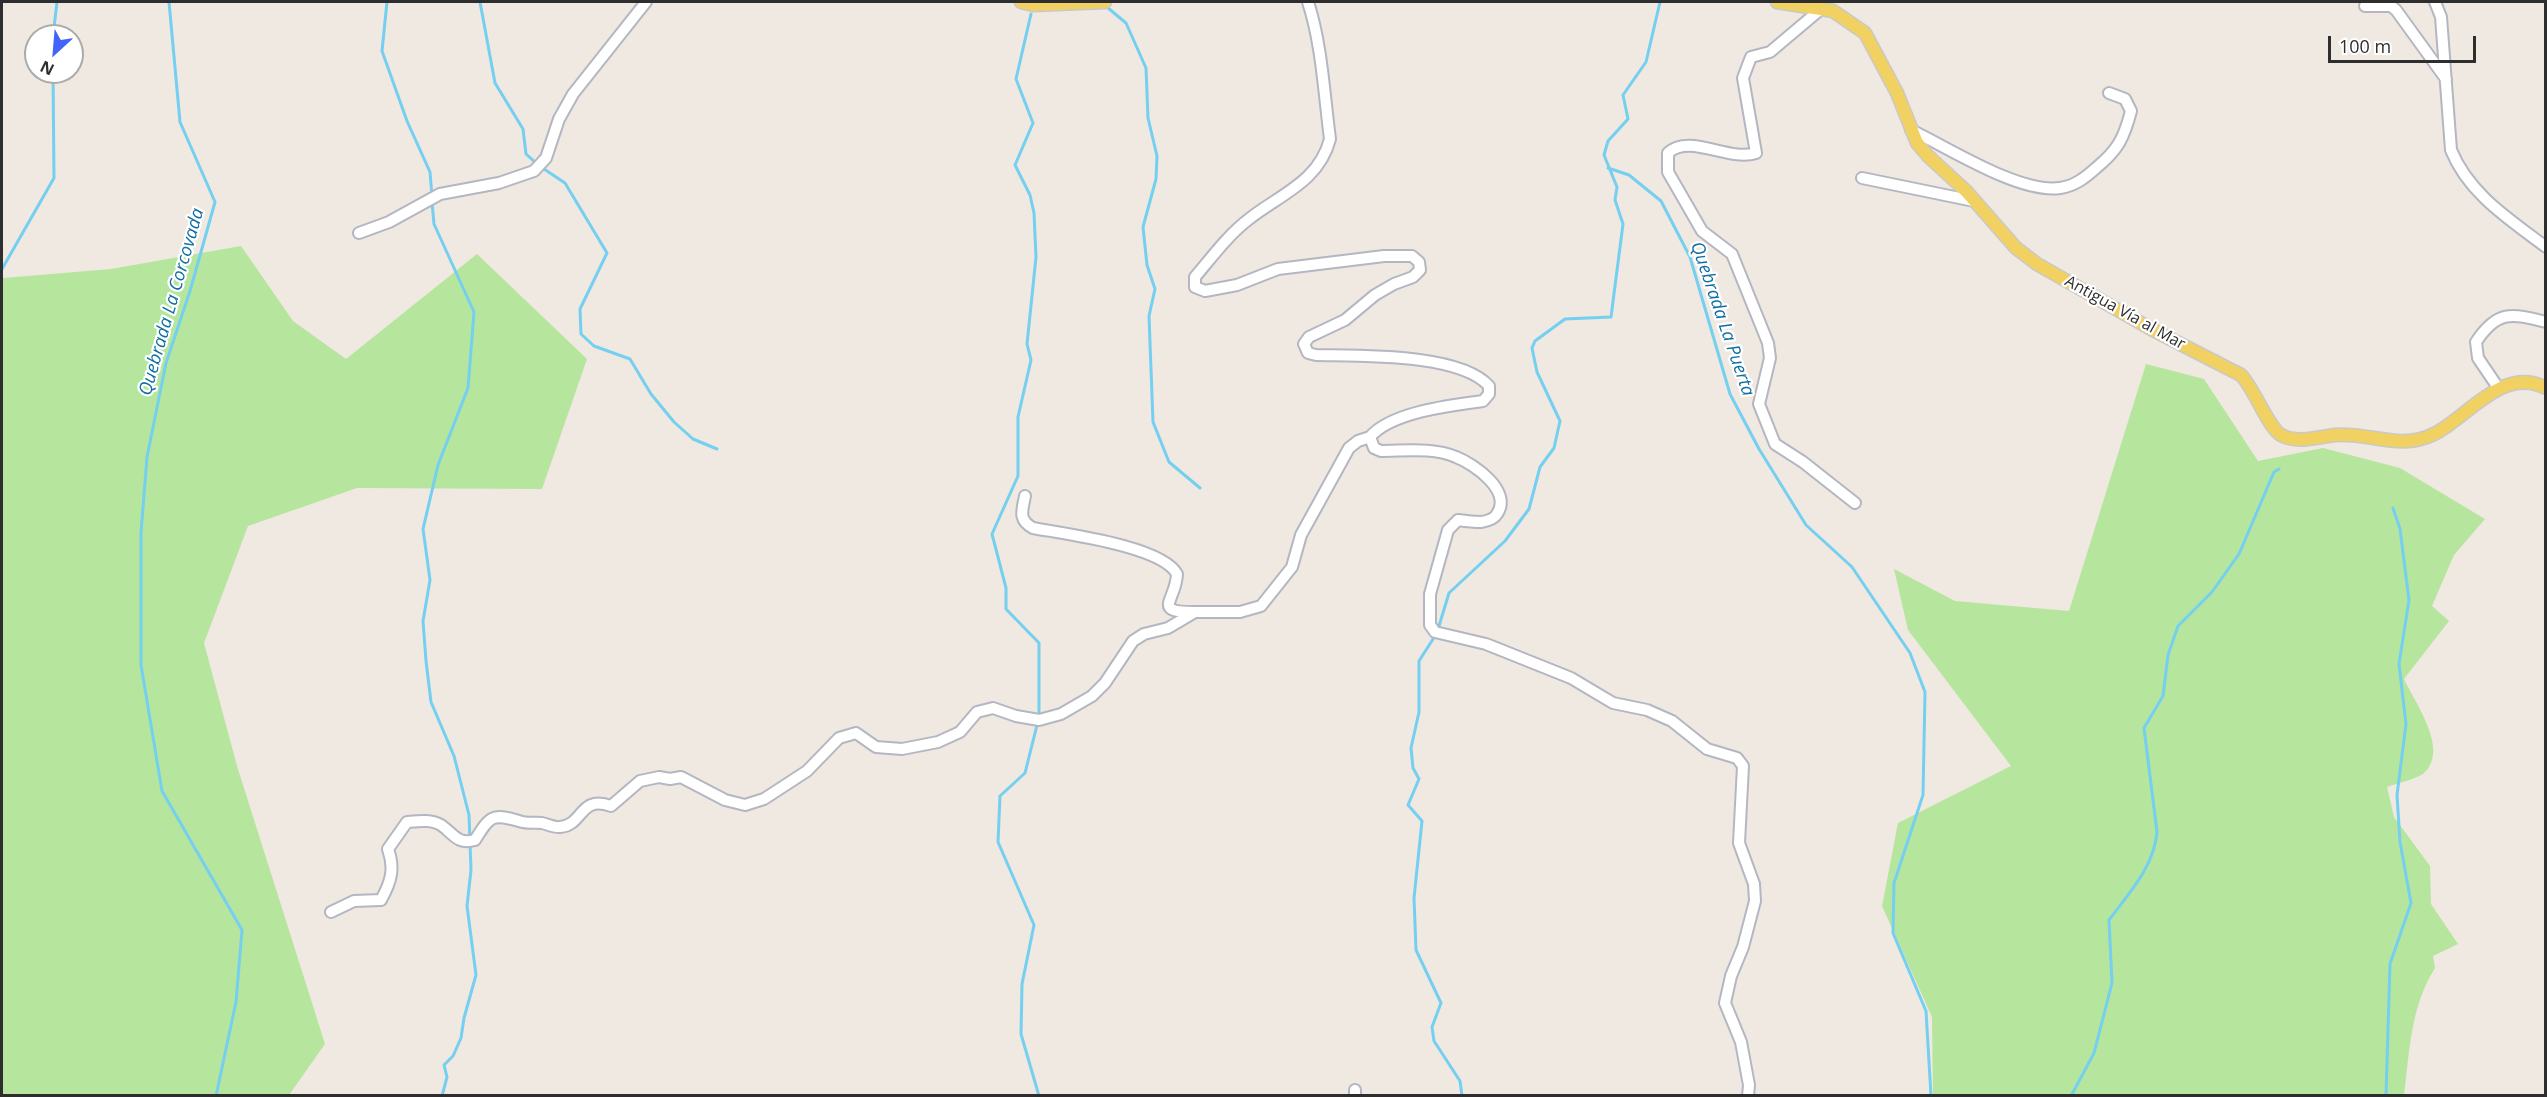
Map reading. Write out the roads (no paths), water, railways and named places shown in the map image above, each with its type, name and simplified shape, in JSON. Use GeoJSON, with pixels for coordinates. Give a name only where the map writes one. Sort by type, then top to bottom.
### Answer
{"type":"FeatureCollection","features":[{"type":"Feature","properties":{"kind":"main road"},"geometry":{"type":"LineString","coordinates":[[1021,2],[1105,2]]}},
{"type":"Feature","properties":{"kind":"main road","name":"Antigua Vía al Mar"},"geometry":{"type":"LineString","coordinates":[[1777,2],[1833,11],[1845,18],[1870,40],[1911,130],[1928,156],[1974,201],[2001,233],[2037,264],[2162,335],[2241,375],[2251,385],[2272,426],[2280,435],[2292,439],[2354,435],[2400,443],[2415,442],[2435,434],[2499,389],[2515,384],[2546,388]]}},
{"type":"Feature","properties":{"kind":"street"},"geometry":{"type":"LineString","coordinates":[[360,233],[389,222],[440,194],[499,183],[534,171],[546,158],[559,119],[573,94],[646,2]]}},
{"type":"Feature","properties":{"kind":"street"},"geometry":{"type":"LineString","coordinates":[[1025,496],[1021,516],[1024,523],[1033,528],[1117,545],[1164,560],[1177,574],[1169,604],[1170,609],[1174,612],[1240,612],[1261,606],[1292,567],[1301,535],[1348,448],[1370,437],[1375,431],[1407,417],[1424,411],[1483,401],[1489,394],[1490,386],[1484,380],[1446,364],[1399,358],[1316,355],[1308,353],[1305,348],[1304,344],[1309,337],[1345,320],[1394,284],[1413,277],[1420,270],[1419,262],[1412,256],[1384,256],[1278,269],[1237,285],[1205,291],[1195,287],[1194,281],[1230,236],[1250,217],[1294,191],[1324,157],[1328,148],[1330,140],[1313,19],[1308,2]]}},
{"type":"Feature","properties":{"kind":"street"},"geometry":{"type":"LineString","coordinates":[[2435,2],[2441,17],[2451,150],[2459,168],[2494,209],[2546,247]]}},
{"type":"Feature","properties":{"kind":"street"},"geometry":{"type":"LineString","coordinates":[[2365,6],[2391,6],[2396,10],[2446,79]]}},
{"type":"Feature","properties":{"kind":"street"},"geometry":{"type":"LineString","coordinates":[[1821,9],[1770,52],[1751,57],[1746,66],[1743,78],[1756,153],[1720,152],[1683,145],[1668,153],[1666,163],[1674,184],[1702,231],[1732,254],[1768,343],[1769,364],[1759,404],[1775,444],[1803,462],[1855,503]]}},
{"type":"Feature","properties":{"kind":"street"},"geometry":{"type":"LineString","coordinates":[[1911,130],[2018,182],[2038,188],[2061,188],[2081,181],[2116,151],[2126,130],[2131,111],[2125,99],[2109,93]]}},
{"type":"Feature","properties":{"kind":"street"},"geometry":{"type":"LineString","coordinates":[[1862,178],[1974,201]]}},
{"type":"Feature","properties":{"kind":"street"},"geometry":{"type":"LineString","coordinates":[[2499,389],[2478,358],[2476,342],[2487,326],[2502,315],[2522,316],[2546,322]]}},
{"type":"Feature","properties":{"kind":"street"},"geometry":{"type":"LineString","coordinates":[[1370,437],[1374,448],[1381,451],[1438,451],[1456,457],[1476,468],[1500,494],[1501,508],[1494,518],[1483,522],[1458,520],[1448,530],[1430,594],[1430,625],[1435,632],[1443,636],[1486,644],[1571,678],[1613,704],[1653,713],[1681,727],[1707,749],[1737,758],[1743,766],[1739,843],[1752,878],[1755,901],[1743,947],[1731,976],[1725,1003],[1741,1042],[1748,1095]]}},
{"type":"Feature","properties":{"kind":"street"},"geometry":{"type":"LineString","coordinates":[[331,912],[354,901],[381,900],[392,875],[393,863],[388,849],[407,822],[434,823],[470,841],[485,823],[497,816],[506,816],[520,822],[560,827],[572,822],[589,804],[600,803],[611,807],[640,781],[659,777],[670,779],[681,777],[725,800],[745,805],[764,800],[807,771],[839,738],[856,733],[876,747],[902,748],[938,742],[960,732],[977,712],[993,708],[1016,716],[1039,720],[1061,714],[1092,696],[1105,683],[1133,641],[1181,622],[1194,612]]}},
{"type":"Feature","properties":{"kind":"waterway"},"geometry":{"type":"LineString","coordinates":[[54,24],[57,2]]}},
{"type":"Feature","properties":{"kind":"waterway","name":"Quebrada La Corcovada"},"geometry":{"type":"LineString","coordinates":[[169,2],[180,122],[215,202],[190,291],[166,363],[147,457],[141,533],[141,665],[162,791],[242,930],[236,1002],[216,1096]]}},
{"type":"Feature","properties":{"kind":"waterway"},"geometry":{"type":"LineString","coordinates":[[387,2],[382,51],[407,121],[430,172],[432,196]]}},
{"type":"Feature","properties":{"kind":"waterway"},"geometry":{"type":"LineString","coordinates":[[480,2],[495,83],[523,129],[526,154],[536,163]]}},
{"type":"Feature","properties":{"kind":"waterway"},"geometry":{"type":"LineString","coordinates":[[1439,626],[1449,593],[1505,541],[1529,509],[1540,467],[1554,448],[1560,421],[1537,372],[1532,348],[1535,341],[1565,319],[1611,317],[1623,224],[1615,200],[1617,187],[1604,155],[1608,141],[1628,119],[1623,95],[1646,62],[1660,2]]}},
{"type":"Feature","properties":{"kind":"waterway"},"geometry":{"type":"LineString","coordinates":[[1108,8],[1126,23],[1146,68],[1148,118],[1157,156],[1156,179],[1143,227],[1147,265],[1155,289],[1149,316],[1153,422],[1169,462],[1200,488]]}},
{"type":"Feature","properties":{"kind":"waterway"},"geometry":{"type":"LineString","coordinates":[[1031,14],[1016,79],[1033,123],[1015,165],[1030,195],[1034,213],[1036,257],[1027,344],[1031,360],[1018,417],[1018,476],[992,534],[1006,588],[1006,609],[1039,643],[1039,716]]}},
{"type":"Feature","properties":{"kind":"waterway"},"geometry":{"type":"LineString","coordinates":[[2,269],[54,178],[53,84]]}},
{"type":"Feature","properties":{"kind":"waterway"},"geometry":{"type":"LineString","coordinates":[[541,167],[565,183],[607,253],[580,309],[581,334],[594,346],[630,359],[651,394],[674,422],[693,439],[717,449]]}},
{"type":"Feature","properties":{"kind":"waterway","name":"Quebrada La Puerta"},"geometry":{"type":"LineString","coordinates":[[1608,168],[1629,175],[1661,201],[1690,257],[1730,394],[1759,449],[1806,525],[1852,567],[1910,653],[1925,692],[1923,795],[1894,883],[1893,933],[1926,1011],[1931,1096]]}},
{"type":"Feature","properties":{"kind":"waterway"},"geometry":{"type":"LineString","coordinates":[[432,202],[434,224],[474,312],[468,388],[438,465],[423,529],[430,580],[423,621],[426,661],[431,702],[454,756],[469,815],[471,870],[467,906],[476,975],[461,1038],[453,1056],[444,1065],[447,1077],[442,1096]]}},
{"type":"Feature","properties":{"kind":"waterway"},"geometry":{"type":"LineString","coordinates":[[2071,1096],[2094,1053],[2112,983],[2109,920],[2146,868],[2155,845],[2157,832],[2144,728],[2163,696],[2168,655],[2178,626],[2212,592],[2239,554],[2274,472],[2279,469]]}},
{"type":"Feature","properties":{"kind":"waterway"},"geometry":{"type":"LineString","coordinates":[[2386,1096],[2390,964],[2411,903],[2400,842],[2397,795],[2406,724],[2399,664],[2409,600],[2400,529],[2393,508]]}},
{"type":"Feature","properties":{"kind":"waterway"},"geometry":{"type":"LineString","coordinates":[[1435,636],[1419,661],[1419,712],[1411,748],[1413,768],[1419,779],[1408,805],[1422,821],[1414,898],[1416,950],[1441,1003],[1432,1027],[1434,1041],[1460,1081],[1462,1096]]}},
{"type":"Feature","properties":{"kind":"waterway"},"geometry":{"type":"LineString","coordinates":[[1037,725],[1025,773],[1000,796],[998,842],[1034,925],[1022,984],[1021,1034],[1039,1096]]}}]}
